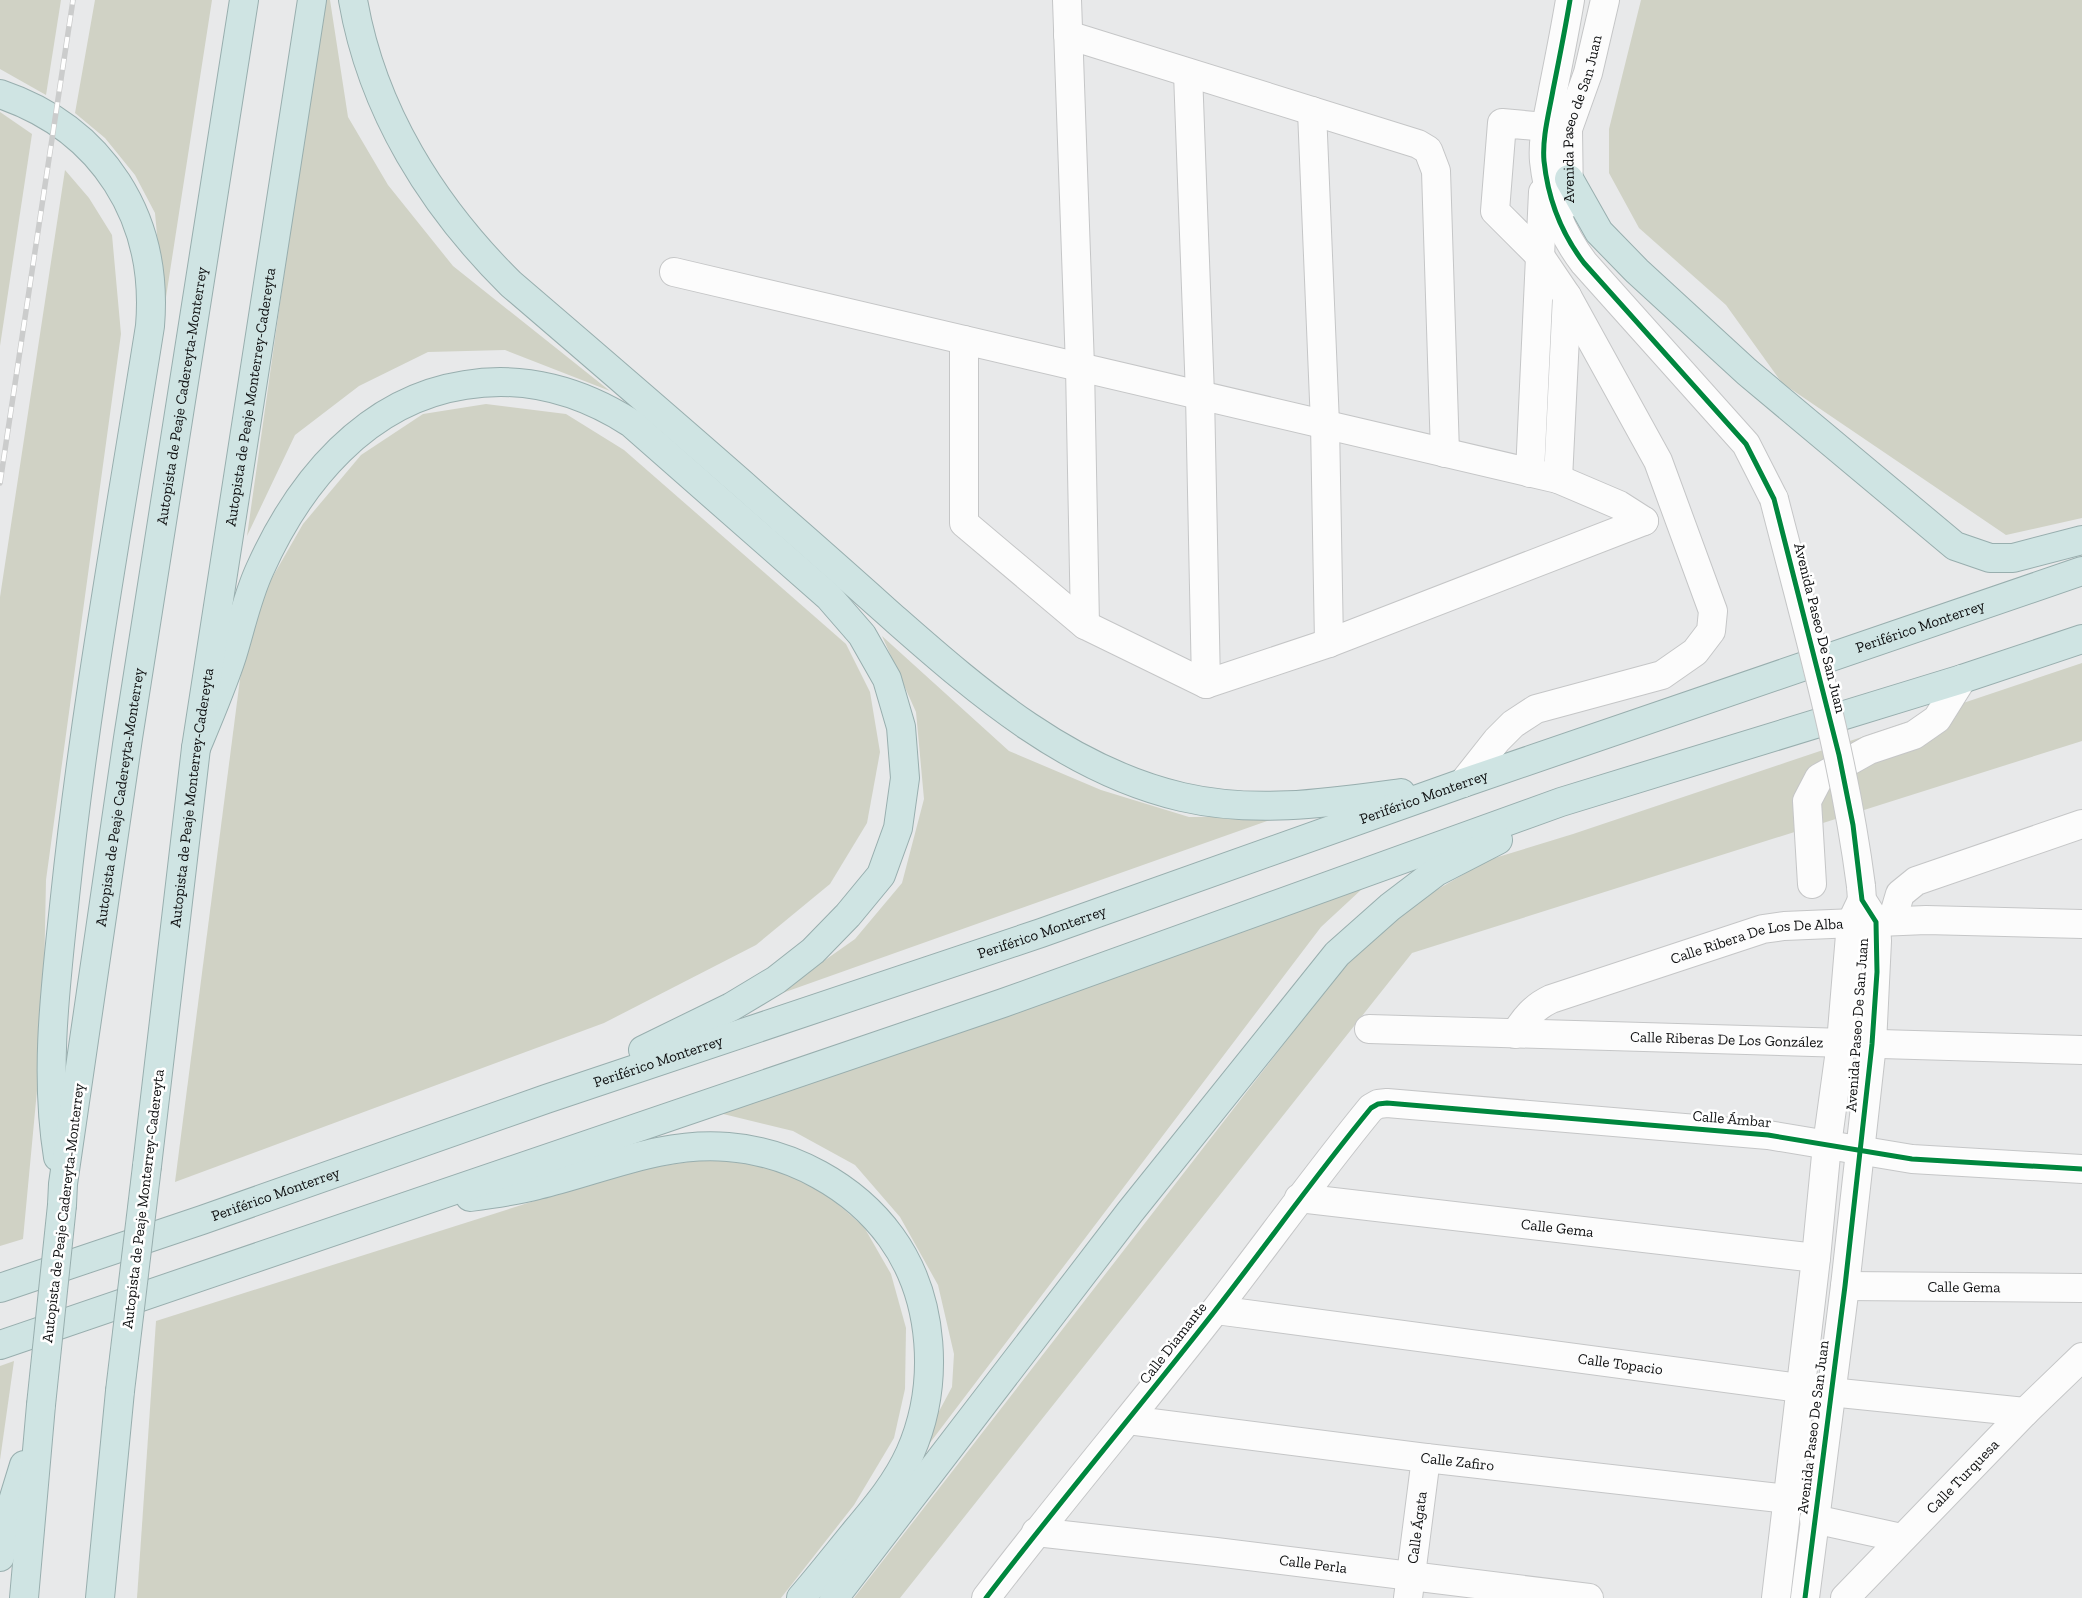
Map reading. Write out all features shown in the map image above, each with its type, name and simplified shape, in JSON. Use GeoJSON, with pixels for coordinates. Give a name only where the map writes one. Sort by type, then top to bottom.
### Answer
{"type":"FeatureCollection","features":[{"type":"Feature","properties":{"kind":"highway","name":"Autopista de Peaje Cadereyta-Monterrey"},"geometry":{"type":"LineString","coordinates":[[24,1598],[40,1416],[63,1194],[128,738],[244,0]]}},
{"type":"Feature","properties":{"kind":"highway","name":"Autopista de Peaje Monterrey-Cadereyta"},"geometry":{"type":"LineString","coordinates":[[100,1598],[120,1391],[196,748],[312,0]]}},
{"type":"Feature","properties":{"kind":"highway"},"geometry":{"type":"LineString","coordinates":[[353,0],[371,68],[396,131],[435,197],[483,257],[511,284],[729,472],[937,656],[1010,715],[1071,753],[1125,778],[1181,797],[1214,803],[1280,807],[1458,785]]}},
{"type":"Feature","properties":{"kind":"highway"},"geometry":{"type":"LineString","coordinates":[[0,94],[19,100],[48,115],[81,140],[98,157],[126,196],[135,216],[146,252],[151,281],[150,326],[75,800],[62,923],[51,1079],[52,1111],[63,1194]]}},
{"type":"Feature","properties":{"kind":"highway"},"geometry":{"type":"LineString","coordinates":[[1569,179],[1599,232],[1637,271],[1747,372],[1955,546],[1990,558],[2013,558],[2082,540]]}},
{"type":"Feature","properties":{"kind":"highway"},"geometry":{"type":"LineString","coordinates":[[196,748],[232,656],[247,602],[275,539],[293,509],[332,458],[371,422],[410,400],[452,386],[498,381],[545,386],[590,400],[611,410],[631,423],[829,597],[862,635],[887,679],[901,727],[904,786],[898,828],[881,875],[848,915],[813,952],[776,980],[724,1011],[615,1063],[546,1099]]}},
{"type":"Feature","properties":{"kind":"highway","name":"Periférico Monterrey"},"geometry":{"type":"LineString","coordinates":[[0,1287],[202,1220],[546,1099],[1041,933],[1458,785],[2082,571]]}},
{"type":"Feature","properties":{"kind":"highway"},"geometry":{"type":"LineString","coordinates":[[0,1345],[1003,1003],[1561,802],[1962,679],[2082,639]]}},
{"type":"Feature","properties":{"kind":"highway"},"geometry":{"type":"LineString","coordinates":[[834,1598],[1130,1212],[1337,954],[1390,908],[1436,872],[1509,834],[1561,802]]}},
{"type":"Feature","properties":{"kind":"highway"},"geometry":{"type":"LineString","coordinates":[[416,1203],[497,1194],[538,1186],[656,1152],[712,1146],[753,1150],[798,1165],[840,1188],[876,1219],[891,1237],[904,1258],[921,1305],[927,1329],[929,1353],[925,1403],[916,1436],[899,1475],[885,1496],[801,1598]]}},
{"type":"Feature","properties":{"kind":"highway"},"geometry":{"type":"LineString","coordinates":[[0,1556],[12,1504],[40,1416]]}},
{"type":"Feature","properties":{"kind":"street"},"geometry":{"type":"LineString","coordinates":[[1067,0],[1080,367],[1085,626]]}},
{"type":"Feature","properties":{"kind":"street","name":"Avenida Paseo de San Juan"},"geometry":{"type":"LineString","coordinates":[[1570,0],[1557,128],[1569,179],[1570,207],[1577,254]]}},
{"type":"Feature","properties":{"kind":"street","name":"Avenida Paseo de San Juan"},"geometry":{"type":"LineString","coordinates":[[1577,254],[1559,223],[1550,196],[1544,160],[1557,128],[1588,73],[1605,0]]}},
{"type":"Feature","properties":{"kind":"street"},"geometry":{"type":"LineString","coordinates":[[1068,36],[1418,144],[1428,150],[1434,160],[1436,171],[1445,453]]}},
{"type":"Feature","properties":{"kind":"street"},"geometry":{"type":"LineString","coordinates":[[1188,73],[1200,395],[1206,684]]}},
{"type":"Feature","properties":{"kind":"street"},"geometry":{"type":"LineString","coordinates":[[1312,112],[1325,424],[1329,643]]}},
{"type":"Feature","properties":{"kind":"street"},"geometry":{"type":"LineString","coordinates":[[1458,785],[1513,724],[1536,709],[1662,675],[1695,652],[1711,631],[1713,611],[1658,461],[1567,296],[1540,256],[1495,211],[1502,123],[1557,128]]}},
{"type":"Feature","properties":{"kind":"street"},"geometry":{"type":"LineString","coordinates":[[1530,473],[1544,160]]}},
{"type":"Feature","properties":{"kind":"street"},"geometry":{"type":"LineString","coordinates":[[1558,479],[1567,296],[1577,254]]}},
{"type":"Feature","properties":{"kind":"street","name":"Avenida Paseo De San Juan"},"geometry":{"type":"LineString","coordinates":[[1577,254],[1746,444],[1774,499],[1839,755],[1868,910],[1876,972],[1872,1044],[1845,1286],[1805,1598]]}},
{"type":"Feature","properties":{"kind":"street"},"geometry":{"type":"LineString","coordinates":[[674,272],[1558,479],[1620,505],[1644,522],[1329,643],[1206,684],[1085,626],[964,523],[964,340]]}},
{"type":"Feature","properties":{"kind":"street"},"geometry":{"type":"LineString","coordinates":[[1812,884],[1807,801],[1820,778],[1869,750],[1914,735],[1937,719],[1962,679]]}},
{"type":"Feature","properties":{"kind":"street"},"geometry":{"type":"LineString","coordinates":[[1868,910],[1900,894],[1916,881],[2082,824]]}},
{"type":"Feature","properties":{"kind":"street","name":"Avenida Paseo De San Juan"},"geometry":{"type":"LineString","coordinates":[[1776,1598],[1802,1387],[1827,1146],[1841,1043],[1868,910]]}},
{"type":"Feature","properties":{"kind":"street","name":"Calle Ribera De Los De Alba"},"geometry":{"type":"LineString","coordinates":[[1515,1034],[1526,1016],[1537,1005],[1550,998],[1742,935],[1784,926],[1868,910],[1926,920],[2082,924]]}},
{"type":"Feature","properties":{"kind":"street","name":"Calle Riberas De Los González"},"geometry":{"type":"LineString","coordinates":[[1370,1029],[2082,1050]]}},
{"type":"Feature","properties":{"kind":"street","name":"Calle Ámbar"},"geometry":{"type":"LineString","coordinates":[[1378,1104],[1387,1103],[1768,1135],[1912,1159],[2082,1169]]}},
{"type":"Feature","properties":{"kind":"street","name":"Calle Diamante"},"geometry":{"type":"LineString","coordinates":[[986,1598],[1036,1532],[1216,1310],[1299,1198],[1371,1108],[1378,1104]]}},
{"type":"Feature","properties":{"kind":"street","name":"Calle Gema"},"geometry":{"type":"LineString","coordinates":[[1299,1198],[1816,1258]]}},
{"type":"Feature","properties":{"kind":"street","name":"Calle Gema"},"geometry":{"type":"LineString","coordinates":[[1845,1286],[2082,1288]]}},
{"type":"Feature","properties":{"kind":"street","name":"Calle Topacio"},"geometry":{"type":"LineString","coordinates":[[1216,1310],[1830,1392],[2025,1412]]}},
{"type":"Feature","properties":{"kind":"street","name":"Calle Turquesa"},"geometry":{"type":"LineString","coordinates":[[1845,1598],[1901,1538],[2082,1356]]}},
{"type":"Feature","properties":{"kind":"street","name":"Calle Zafiro"},"geometry":{"type":"LineString","coordinates":[[1128,1420],[1426,1458],[1788,1499]]}},
{"type":"Feature","properties":{"kind":"street","name":"Calle Ágata"},"geometry":{"type":"LineString","coordinates":[[1409,1587],[1426,1458]]}},
{"type":"Feature","properties":{"kind":"street"},"geometry":{"type":"LineString","coordinates":[[1814,1519],[1901,1538]]}},
{"type":"Feature","properties":{"kind":"street","name":"Calle Perla"},"geometry":{"type":"LineString","coordinates":[[1036,1532],[1207,1551],[1409,1587],[1589,1598]]}},
{"type":"Feature","properties":{"kind":"shaded area"},"geometry":{"type":"Polygon","coordinates":[[[0,0],[61,0],[46,95],[0,69],[0,0]]]}},
{"type":"Feature","properties":{"kind":"shaded area"},"geometry":{"type":"Polygon","coordinates":[[[95,0],[212,0],[164,310],[155,213],[135,175],[105,138],[75,113],[95,0]]]}},
{"type":"Feature","properties":{"kind":"shaded area"},"geometry":{"type":"Polygon","coordinates":[[[323,0],[330,0],[348,117],[388,185],[453,266],[610,391],[505,350],[428,352],[359,386],[295,435],[247,536],[323,0]]]}},
{"type":"Feature","properties":{"kind":"shaded area"},"geometry":{"type":"Polygon","coordinates":[[[1641,0],[2082,0],[2082,518],[2006,535],[1782,383],[1726,305],[1639,228],[1609,173],[1609,129],[1641,0]]]}},
{"type":"Feature","properties":{"kind":"shaded area"},"geometry":{"type":"Polygon","coordinates":[[[0,112],[32,134],[0,346],[0,112]]]}},
{"type":"Feature","properties":{"kind":"shaded area"},"geometry":{"type":"Polygon","coordinates":[[[65,170],[89,198],[112,235],[121,334],[46,880],[43,1027],[23,1239],[0,1246],[0,597],[65,170]]]}},
{"type":"Feature","properties":{"kind":"shaded area"},"geometry":{"type":"Polygon","coordinates":[[[486,404],[566,414],[624,450],[846,644],[870,692],[880,752],[867,823],[830,884],[756,945],[604,1023],[175,1182],[240,679],[261,597],[303,524],[361,455],[423,414],[486,404]]]}},
{"type":"Feature","properties":{"kind":"shaded area"},"geometry":{"type":"Polygon","coordinates":[[[882,636],[1009,751],[1101,790],[1189,817],[1278,817],[774,996],[855,939],[902,883],[924,799],[916,712],[882,636]]]}},
{"type":"Feature","properties":{"kind":"shaded area"},"geometry":{"type":"Polygon","coordinates":[[[2082,663],[2082,741],[1412,953],[900,1598],[854,1598],[1356,951],[1416,902],[1488,860],[1573,834],[2082,663]]]}},
{"type":"Feature","properties":{"kind":"shaded area"},"geometry":{"type":"Polygon","coordinates":[[[1362,889],[1321,927],[904,1477],[952,1387],[954,1354],[938,1285],[900,1217],[855,1165],[793,1131],[715,1112],[1362,889]]]}},
{"type":"Feature","properties":{"kind":"shaded area"},"geometry":{"type":"Polygon","coordinates":[[[708,1159],[777,1168],[823,1191],[864,1227],[891,1274],[906,1328],[905,1389],[894,1438],[854,1505],[781,1598],[137,1598],[156,1321],[629,1171],[708,1159]]]}},
{"type":"Feature","properties":{"kind":"shaded area"},"geometry":{"type":"Polygon","coordinates":[[[14,1361],[0,1460],[0,1366],[14,1361]]]}},
{"type":"Feature","properties":{"kind":"railway"},"geometry":{"type":"LineString","coordinates":[[0,483],[73,0]]}},
{"type":"Feature","properties":{"kind":"cycle path"},"geometry":{"type":"LineString","coordinates":[[1570,0],[1544,143],[1544,161],[1552,202],[1562,228],[1584,263],[1746,444],[1774,499],[1839,755],[1853,825],[1862,900],[1876,922],[1877,972],[1872,1044],[1845,1286],[1805,1598]]}},
{"type":"Feature","properties":{"kind":"cycle path"},"geometry":{"type":"LineString","coordinates":[[986,1598],[1214,1312],[1351,1133],[1371,1108],[1378,1104],[1387,1103],[1768,1135],[1912,1159],[2082,1169]]}}]}
